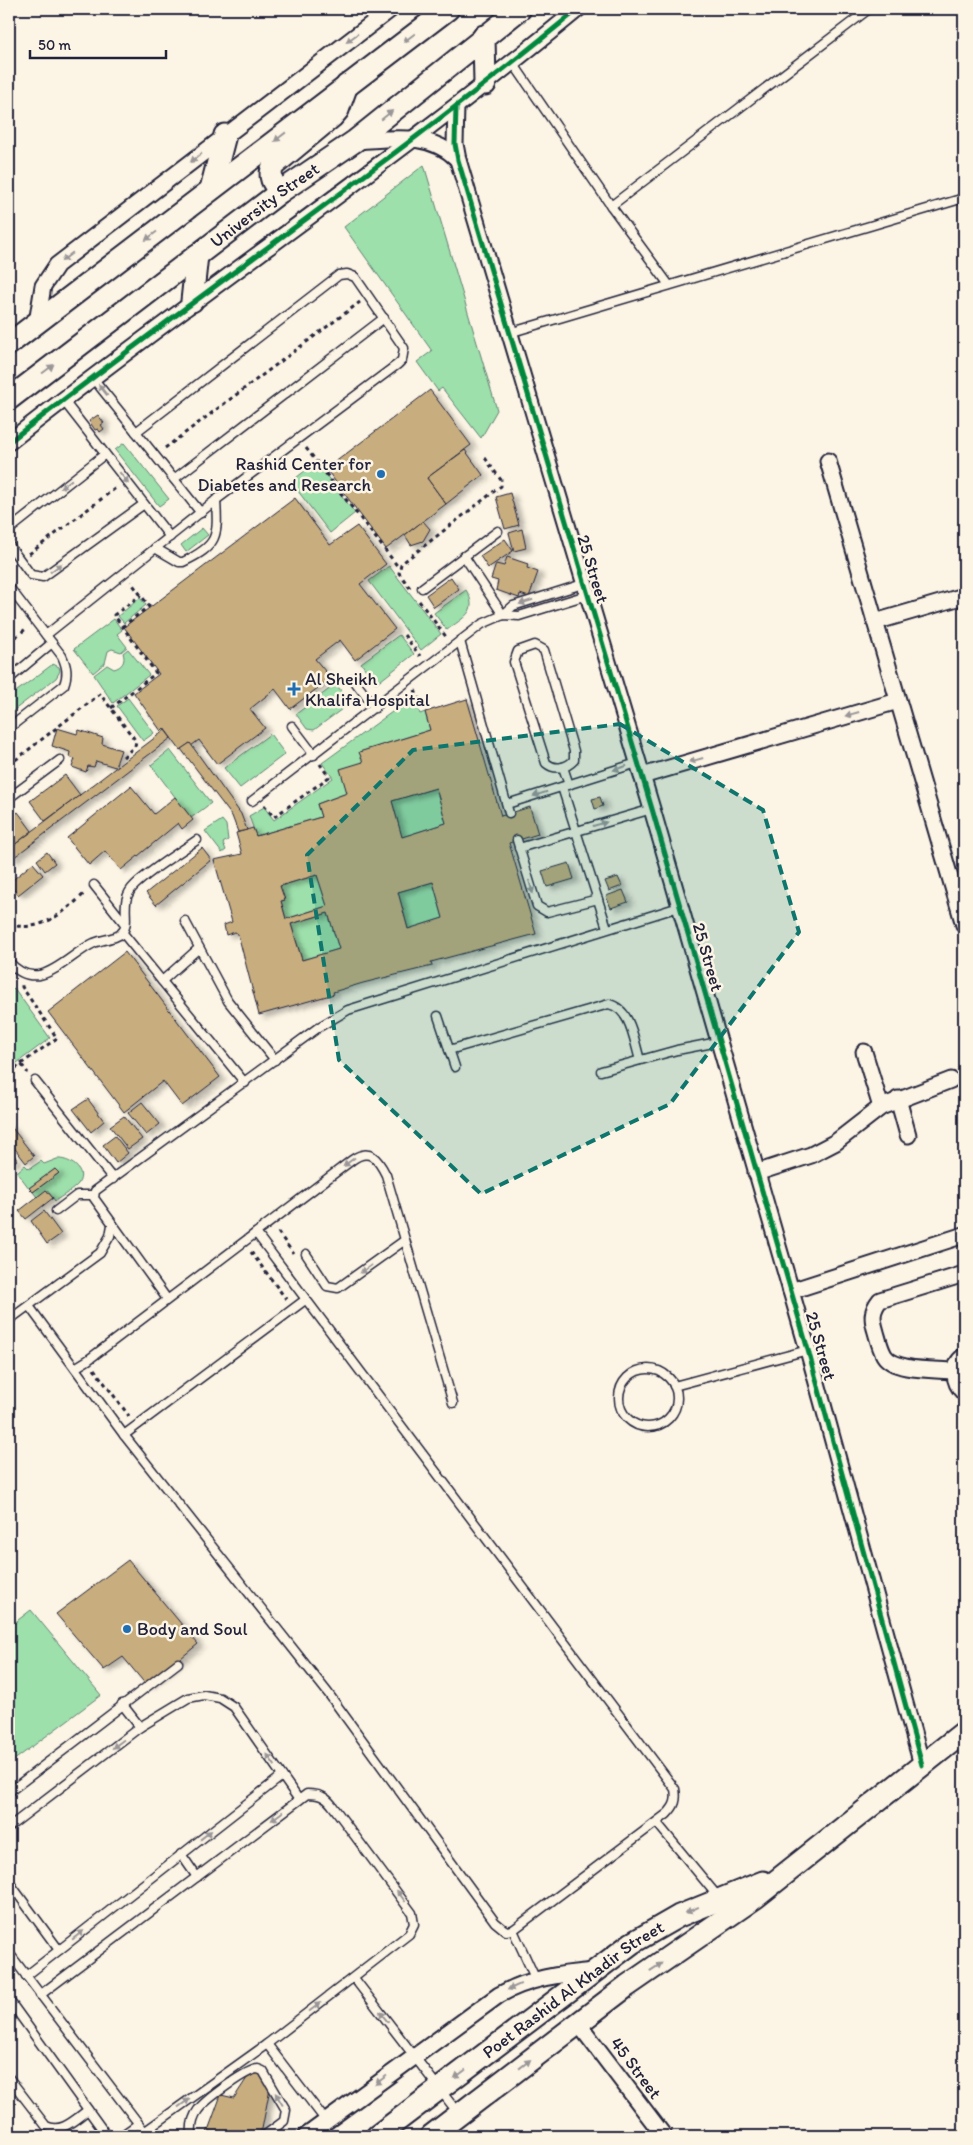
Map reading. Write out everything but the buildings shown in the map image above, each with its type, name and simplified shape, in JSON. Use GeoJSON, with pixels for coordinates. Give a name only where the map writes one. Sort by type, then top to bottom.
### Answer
{"type":"FeatureCollection","features":[{"type":"Feature","properties":{"kind":"main road"},"geometry":{"type":"LineString","coordinates":[[20,332],[212,189],[448,9]]}},
{"type":"Feature","properties":{"kind":"main road","name":"University Street"},"geometry":{"type":"LineString","coordinates":[[9,399],[280,192],[355,141],[520,9]]}},
{"type":"Feature","properties":{"kind":"main road"},"geometry":{"type":"LineString","coordinates":[[484,36],[485,84]]}},
{"type":"Feature","properties":{"kind":"main road"},"geometry":{"type":"LineString","coordinates":[[280,192],[271,180],[270,173],[273,166],[332,118],[338,110],[347,85]]}},
{"type":"Feature","properties":{"kind":"main road"},"geometry":{"type":"LineString","coordinates":[[212,189],[225,135]]}},
{"type":"Feature","properties":{"kind":"main road"},"geometry":{"type":"LineString","coordinates":[[192,301],[197,255]]}},
{"type":"Feature","properties":{"kind":"main road","name":"Poet Rashid Al Khadir Street"},"geometry":{"type":"LineString","coordinates":[[431,2136],[627,1986],[736,1912],[964,1732]]}},
{"type":"Feature","properties":{"kind":"main road","name":"Poet Rashid Al Khadir Street"},"geometry":{"type":"LineString","coordinates":[[377,2136],[654,1928],[786,1872]]}},
{"type":"Feature","properties":{"kind":"main road"},"geometry":{"type":"LineString","coordinates":[[601,1966],[623,1962],[628,1966],[630,1972],[627,1986]]}},
{"type":"Feature","properties":{"kind":"street"},"geometry":{"type":"LineString","coordinates":[[20,332],[43,286],[57,265],[391,9]]}},
{"type":"Feature","properties":{"kind":"street"},"geometry":{"type":"LineString","coordinates":[[9,442],[192,301],[456,107],[578,9]]}},
{"type":"Feature","properties":{"kind":"street","name":"25 Street"},"geometry":{"type":"LineString","coordinates":[[456,107],[455,136],[458,160],[585,590],[652,808],[808,1350],[922,1765]]}},
{"type":"Feature","properties":{"kind":"street"},"geometry":{"type":"LineString","coordinates":[[355,141],[413,138],[443,146],[458,160]]}},
{"type":"Feature","properties":{"kind":"street"},"geometry":{"type":"LineString","coordinates":[[828,461],[964,925]]}},
{"type":"Feature","properties":{"kind":"street"},"geometry":{"type":"LineString","coordinates":[[875,622],[964,596]]}},
{"type":"Feature","properties":{"kind":"street"},"geometry":{"type":"LineString","coordinates":[[639,769],[898,701]]}},
{"type":"Feature","properties":{"kind":"street"},"geometry":{"type":"LineString","coordinates":[[864,1052],[881,1107]]}},
{"type":"Feature","properties":{"kind":"street"},"geometry":{"type":"LineString","coordinates":[[756,1174],[811,1155],[836,1142],[881,1107],[951,1080]]}},
{"type":"Feature","properties":{"kind":"street"},"geometry":{"type":"LineString","coordinates":[[898,1099],[908,1135]]}},
{"type":"Feature","properties":{"kind":"street"},"geometry":{"type":"LineString","coordinates":[[791,1290],[964,1235]]}},
{"type":"Feature","properties":{"kind":"street"},"geometry":{"type":"LineString","coordinates":[[954,1371],[906,1367],[890,1361],[881,1347],[872,1316],[874,1307],[880,1300],[964,1274]]}},
{"type":"Feature","properties":{"kind":"street"},"geometry":{"type":"LineString","coordinates":[[964,1356],[959,1360],[954,1371],[956,1382],[964,1393]]}},
{"type":"Feature","properties":{"kind":"street"},"geometry":{"type":"LineString","coordinates":[[306,2136],[414,2056],[514,1986],[544,1976],[601,1966]]}},
{"type":"Feature","properties":{"kind":"street","name":"45 Street"},"geometry":{"type":"LineString","coordinates":[[578,2023],[664,2136]]}},
{"type":"Feature","properties":{"kind":"lane"},"geometry":{"type":"LineString","coordinates":[[611,206],[868,9]]}},
{"type":"Feature","properties":{"kind":"lane"},"geometry":{"type":"LineString","coordinates":[[512,63],[611,206],[669,285]]}},
{"type":"Feature","properties":{"kind":"lane"},"geometry":{"type":"LineString","coordinates":[[509,333],[964,198]]}},
{"type":"Feature","properties":{"kind":"lane"},"geometry":{"type":"LineString","coordinates":[[46,635],[216,500],[402,360],[404,348],[355,277],[347,274],[339,275],[136,432]]}},
{"type":"Feature","properties":{"kind":"lane"},"geometry":{"type":"LineString","coordinates":[[174,479],[384,318]]}},
{"type":"Feature","properties":{"kind":"lane"},"geometry":{"type":"LineString","coordinates":[[92,377],[201,513]]}},
{"type":"Feature","properties":{"kind":"lane"},"geometry":{"type":"LineString","coordinates":[[63,400],[170,537]]}},
{"type":"Feature","properties":{"kind":"lane"},"geometry":{"type":"LineString","coordinates":[[9,530],[105,454]]}},
{"type":"Feature","properties":{"kind":"lane"},"geometry":{"type":"LineString","coordinates":[[155,548],[179,562],[184,562],[211,543],[217,534],[216,500]]}},
{"type":"Feature","properties":{"kind":"lane"},"geometry":{"type":"LineString","coordinates":[[9,545],[31,575],[43,577],[144,504]]}},
{"type":"Feature","properties":{"kind":"lane"},"geometry":{"type":"LineString","coordinates":[[422,588],[498,531]]}},
{"type":"Feature","properties":{"kind":"lane"},"geometry":{"type":"LineString","coordinates":[[464,556],[503,615]]}},
{"type":"Feature","properties":{"kind":"lane"},"geometry":{"type":"LineString","coordinates":[[9,587],[52,643],[66,665],[67,676],[64,685],[9,728]]}},
{"type":"Feature","properties":{"kind":"lane"},"geometry":{"type":"LineString","coordinates":[[503,615],[519,616],[585,590]]}},
{"type":"Feature","properties":{"kind":"lane"},"geometry":{"type":"LineString","coordinates":[[255,799],[482,624],[503,615],[513,606],[585,590]]}},
{"type":"Feature","properties":{"kind":"lane"},"geometry":{"type":"LineString","coordinates":[[9,604],[17,597]]}},
{"type":"Feature","properties":{"kind":"lane"},"geometry":{"type":"LineString","coordinates":[[9,679],[52,643]]}},
{"type":"Feature","properties":{"kind":"lane"},"geometry":{"type":"LineString","coordinates":[[456,644],[509,813]]}},
{"type":"Feature","properties":{"kind":"lane"},"geometry":{"type":"LineString","coordinates":[[535,645],[544,650],[574,751],[574,760],[563,767],[556,768],[546,763],[514,662],[518,651],[535,645]]}},
{"type":"Feature","properties":{"kind":"lane"},"geometry":{"type":"LineString","coordinates":[[353,679],[375,708]]}},
{"type":"Feature","properties":{"kind":"lane"},"geometry":{"type":"LineString","coordinates":[[292,726],[314,755]]}},
{"type":"Feature","properties":{"kind":"lane"},"geometry":{"type":"LineString","coordinates":[[9,798],[60,760]]}},
{"type":"Feature","properties":{"kind":"lane"},"geometry":{"type":"LineString","coordinates":[[563,767],[565,786],[576,831],[607,928]]}},
{"type":"Feature","properties":{"kind":"lane"},"geometry":{"type":"LineString","coordinates":[[507,804],[565,786],[639,769]]}},
{"type":"Feature","properties":{"kind":"lane"},"geometry":{"type":"LineString","coordinates":[[598,899],[553,911],[541,910],[537,906],[518,844],[576,831],[652,808]]}},
{"type":"Feature","properties":{"kind":"lane"},"geometry":{"type":"LineString","coordinates":[[124,928],[125,905],[134,886],[197,840]]}},
{"type":"Feature","properties":{"kind":"lane"},"geometry":{"type":"LineString","coordinates":[[94,885],[162,981],[245,1083]]}},
{"type":"Feature","properties":{"kind":"lane"},"geometry":{"type":"LineString","coordinates":[[56,1210],[77,1195],[94,1195],[113,1179],[333,1018],[355,1007],[679,907]]}},
{"type":"Feature","properties":{"kind":"lane"},"geometry":{"type":"LineString","coordinates":[[185,921],[228,1001],[275,1060]]}},
{"type":"Feature","properties":{"kind":"lane"},"geometry":{"type":"LineString","coordinates":[[9,962],[25,974],[35,976],[45,974],[96,942],[124,928]]}},
{"type":"Feature","properties":{"kind":"lane"},"geometry":{"type":"LineString","coordinates":[[162,981],[200,948]]}},
{"type":"Feature","properties":{"kind":"lane"},"geometry":{"type":"LineString","coordinates":[[449,1050],[609,1004],[618,1006],[625,1013],[640,1060]]}},
{"type":"Feature","properties":{"kind":"lane"},"geometry":{"type":"LineString","coordinates":[[438,1016],[455,1068]]}},
{"type":"Feature","properties":{"kind":"lane"},"geometry":{"type":"LineString","coordinates":[[601,1071],[718,1042]]}},
{"type":"Feature","properties":{"kind":"lane"},"geometry":{"type":"LineString","coordinates":[[35,1081],[113,1179]]}},
{"type":"Feature","properties":{"kind":"lane"},"geometry":{"type":"LineString","coordinates":[[75,1368],[359,1155],[367,1154],[374,1157],[380,1163],[391,1191],[453,1403]]}},
{"type":"Feature","properties":{"kind":"lane"},"geometry":{"type":"LineString","coordinates":[[94,1195],[112,1225],[167,1299]]}},
{"type":"Feature","properties":{"kind":"lane"},"geometry":{"type":"LineString","coordinates":[[9,1320],[100,1253],[110,1236],[112,1225]]}},
{"type":"Feature","properties":{"kind":"lane"},"geometry":{"type":"LineString","coordinates":[[29,1306],[124,1435],[328,1693],[495,1922],[506,1931],[513,1930],[657,1823],[674,1808],[677,1798],[675,1789],[256,1233]]}},
{"type":"Feature","properties":{"kind":"lane"},"geometry":{"type":"LineString","coordinates":[[306,1254],[327,1286],[338,1288],[405,1240]]}},
{"type":"Feature","properties":{"kind":"lane"},"geometry":{"type":"LineString","coordinates":[[124,1435],[305,1300]]}},
{"type":"Feature","properties":{"kind":"lane"},"geometry":{"type":"LineString","coordinates":[[674,1386],[808,1350]]}},
{"type":"Feature","properties":{"kind":"lane"},"geometry":{"type":"LineString","coordinates":[[647,1368],[663,1373],[674,1386],[676,1403],[668,1419],[661,1424],[652,1426],[635,1424],[628,1419],[619,1405],[620,1387],[631,1374],[638,1370],[647,1368]]}},
{"type":"Feature","properties":{"kind":"lane"},"geometry":{"type":"LineString","coordinates":[[9,1792],[178,1663]]}},
{"type":"Feature","properties":{"kind":"lane"},"geometry":{"type":"LineString","coordinates":[[9,1827],[140,1728],[188,1698],[204,1695],[220,1698],[234,1707],[299,1800]]}},
{"type":"Feature","properties":{"kind":"lane"},"geometry":{"type":"LineString","coordinates":[[122,1704],[140,1728]]}},
{"type":"Feature","properties":{"kind":"lane"},"geometry":{"type":"LineString","coordinates":[[26,1976],[282,1776]]}},
{"type":"Feature","properties":{"kind":"lane"},"geometry":{"type":"LineString","coordinates":[[9,1954],[26,1976],[40,1995],[138,2124],[146,2134],[354,1978],[409,1934],[414,1924],[412,1913],[326,1798],[317,1794],[307,1794],[40,1995]]}},
{"type":"Feature","properties":{"kind":"lane"},"geometry":{"type":"LineString","coordinates":[[657,1823],[720,1899]]}},
{"type":"Feature","properties":{"kind":"lane"},"geometry":{"type":"LineString","coordinates":[[182,1854],[197,1877]]}},
{"type":"Feature","properties":{"kind":"lane"},"geometry":{"type":"LineString","coordinates":[[9,1882],[59,1950]]}},
{"type":"Feature","properties":{"kind":"lane"},"geometry":{"type":"LineString","coordinates":[[513,1930],[536,1980]]}},
{"type":"Feature","properties":{"kind":"lane"},"geometry":{"type":"LineString","coordinates":[[354,1978],[460,2115]]}},
{"type":"Feature","properties":{"kind":"lane"},"geometry":{"type":"LineString","coordinates":[[9,2000],[107,2136]]}},
{"type":"Feature","properties":{"kind":"lane"},"geometry":{"type":"LineString","coordinates":[[267,2044],[326,2121]]}},
{"type":"Feature","properties":{"kind":"lane"},"geometry":{"type":"LineString","coordinates":[[192,2136],[193,2119],[198,2109],[248,2071],[258,2069],[263,2071],[286,2110],[284,2121],[264,2136]]}},
{"type":"Feature","properties":{"kind":"lane"},"geometry":{"type":"LineString","coordinates":[[9,2078],[46,2126],[52,2129],[60,2129],[88,2110]]}},
{"type":"Feature","properties":{"kind":"lane"},"geometry":{"type":"LineString","coordinates":[[121,2136],[138,2124]]}},
{"type":"Feature","properties":{"kind":"path"},"geometry":{"type":"LineString","coordinates":[[155,456],[368,296]]}},
{"type":"Feature","properties":{"kind":"path"},"geometry":{"type":"LineString","coordinates":[[299,438],[399,568],[402,577],[413,592]]}},
{"type":"Feature","properties":{"kind":"path"},"geometry":{"type":"LineString","coordinates":[[399,568],[404,561],[501,486],[501,480],[483,456]]}},
{"type":"Feature","properties":{"kind":"path"},"geometry":{"type":"LineString","coordinates":[[20,561],[126,480]]}},
{"type":"Feature","properties":{"kind":"path"},"geometry":{"type":"LineString","coordinates":[[122,627],[149,606],[124,573]]}},
{"type":"Feature","properties":{"kind":"path"},"geometry":{"type":"LineString","coordinates":[[111,708],[156,673],[114,615],[141,595]]}},
{"type":"Feature","properties":{"kind":"path"},"geometry":{"type":"LineString","coordinates":[[419,600],[456,644]]}},
{"type":"Feature","properties":{"kind":"path"},"geometry":{"type":"LineString","coordinates":[[9,642],[36,622]]}},
{"type":"Feature","properties":{"kind":"path"},"geometry":{"type":"LineString","coordinates":[[404,635],[428,666]]}},
{"type":"Feature","properties":{"kind":"path"},"geometry":{"type":"LineString","coordinates":[[411,680],[423,710]]}},
{"type":"Feature","properties":{"kind":"path"},"geometry":{"type":"LineString","coordinates":[[9,765],[100,694],[136,741],[135,746],[122,758]]}},
{"type":"Feature","properties":{"kind":"path"},"geometry":{"type":"LineString","coordinates":[[255,799],[274,817],[329,777],[314,755]]}},
{"type":"Feature","properties":{"kind":"path"},"geometry":{"type":"LineString","coordinates":[[9,924],[18,927],[30,926],[55,918],[67,911],[94,885]]}},
{"type":"Feature","properties":{"kind":"path"},"geometry":{"type":"LineString","coordinates":[[9,1073],[57,1038],[22,987],[25,974]]}},
{"type":"Feature","properties":{"kind":"path"},"geometry":{"type":"LineString","coordinates":[[21,1064],[35,1081]]}},
{"type":"Feature","properties":{"kind":"path"},"geometry":{"type":"LineString","coordinates":[[270,1222],[298,1260]]}},
{"type":"Feature","properties":{"kind":"path"},"geometry":{"type":"LineString","coordinates":[[244,1242],[293,1308]]}},
{"type":"Feature","properties":{"kind":"path"},"geometry":{"type":"LineString","coordinates":[[88,1360],[136,1425]]}},
{"type":"Feature","properties":{"kind":"highlighted area"},"geometry":{"type":"Polygon","coordinates":[[[620,724],[763,810],[799,932],[670,1104],[481,1194],[339,1060],[307,855],[413,750],[620,724]]]}},
{"type":"Feature","properties":{"kind":"green space"},"geometry":{"type":"Polygon","coordinates":[[[424,165],[497,410],[481,438],[442,388],[438,391],[417,362],[432,351],[344,227],[424,165]]]}},
{"type":"Feature","properties":{"kind":"green space"},"geometry":{"type":"Polygon","coordinates":[[[124,443],[169,499],[159,506],[115,450],[124,443]]]}},
{"type":"Feature","properties":{"kind":"green space"},"geometry":{"type":"Polygon","coordinates":[[[316,462],[355,513],[330,533],[291,482],[316,462]]]}},
{"type":"Feature","properties":{"kind":"green space"},"geometry":{"type":"Polygon","coordinates":[[[202,528],[208,535],[186,552],[181,545],[202,528]]]}},
{"type":"Feature","properties":{"kind":"green space"},"geometry":{"type":"Polygon","coordinates":[[[389,566],[441,634],[421,650],[369,581],[389,566]]]}},
{"type":"Feature","properties":{"kind":"green space"},"geometry":{"type":"Polygon","coordinates":[[[466,590],[470,598],[470,609],[463,618],[447,630],[434,613],[466,590]]]}},
{"type":"Feature","properties":{"kind":"green space"},"geometry":{"type":"Polygon","coordinates":[[[140,598],[146,605],[124,623],[118,616],[140,598]]]}},
{"type":"Feature","properties":{"kind":"green space"},"geometry":{"type":"Polygon","coordinates":[[[114,619],[122,630],[117,634],[127,647],[121,652],[112,649],[108,651],[105,663],[93,673],[74,649],[114,619]]]}},
{"type":"Feature","properties":{"kind":"green space"},"geometry":{"type":"Polygon","coordinates":[[[399,635],[414,654],[376,684],[361,663],[399,635]]]}},
{"type":"Feature","properties":{"kind":"green space"},"geometry":{"type":"Polygon","coordinates":[[[128,649],[149,675],[113,703],[94,675],[107,665],[114,669],[119,667],[124,661],[123,653],[128,649]]]}},
{"type":"Feature","properties":{"kind":"green space"},"geometry":{"type":"Polygon","coordinates":[[[53,664],[59,667],[60,671],[56,678],[9,714],[9,697],[53,664]]]}},
{"type":"Feature","properties":{"kind":"green space"},"geometry":{"type":"Polygon","coordinates":[[[336,684],[350,703],[314,730],[307,729],[296,714],[336,684]]]}},
{"type":"Feature","properties":{"kind":"green space"},"geometry":{"type":"Polygon","coordinates":[[[414,696],[420,714],[425,712],[430,730],[360,752],[363,762],[347,793],[317,804],[321,817],[256,836],[249,816],[264,807],[274,820],[333,778],[322,763],[414,696]]]}},
{"type":"Feature","properties":{"kind":"green space"},"geometry":{"type":"Polygon","coordinates":[[[128,698],[154,733],[143,741],[117,706],[128,698]]]}},
{"type":"Feature","properties":{"kind":"green space"},"geometry":{"type":"Polygon","coordinates":[[[270,734],[285,754],[240,788],[224,768],[270,734]]]}},
{"type":"Feature","properties":{"kind":"green space"},"geometry":{"type":"Polygon","coordinates":[[[170,750],[211,803],[191,818],[151,765],[170,750]]]}},
{"type":"Feature","properties":{"kind":"green space"},"geometry":{"type":"Polygon","coordinates":[[[436,788],[446,823],[402,837],[392,801],[436,788]]]}},
{"type":"Feature","properties":{"kind":"green space"},"geometry":{"type":"Polygon","coordinates":[[[222,820],[226,825],[228,840],[223,843],[226,850],[222,853],[205,831],[222,820]]]}},
{"type":"Feature","properties":{"kind":"green space"},"geometry":{"type":"Polygon","coordinates":[[[317,875],[327,906],[286,919],[281,901],[285,900],[280,886],[317,875]]]}},
{"type":"Feature","properties":{"kind":"green space"},"geometry":{"type":"Polygon","coordinates":[[[433,882],[443,918],[408,929],[398,892],[433,882]]]}},
{"type":"Feature","properties":{"kind":"green space"},"geometry":{"type":"Polygon","coordinates":[[[328,913],[339,949],[302,960],[291,924],[328,913]]]}},
{"type":"Feature","properties":{"kind":"green space"},"geometry":{"type":"Polygon","coordinates":[[[9,985],[12,990],[14,988],[50,1038],[9,1069],[9,985]]]}},
{"type":"Feature","properties":{"kind":"green space"},"geometry":{"type":"Polygon","coordinates":[[[57,1159],[66,1160],[79,1169],[80,1179],[78,1184],[55,1201],[47,1190],[37,1197],[33,1192],[58,1174],[55,1169],[29,1188],[17,1172],[25,1165],[29,1169],[41,1161],[44,1164],[57,1159]]]}},
{"type":"Feature","properties":{"kind":"green space"},"geometry":{"type":"Polygon","coordinates":[[[31,1610],[101,1695],[9,1764],[9,1627],[31,1610]]]}},
{"type":"Feature","properties":{"kind":"cycle path"},"geometry":{"type":"LineString","coordinates":[[9,442],[438,120],[578,9]]}},
{"type":"Feature","properties":{"kind":"cycle path"},"geometry":{"type":"LineString","coordinates":[[456,107],[455,144],[458,160],[652,809],[808,1350],[922,1765]]}},
{"type":"Feature","properties":{"kind":"place","name":"Rashid Center for Diabetes and Research"},"geometry":{"type":"Point","coordinates":[381,474]}},
{"type":"Feature","properties":{"kind":"place","name":"Al Sheikh Khalifa Hospital"},"geometry":{"type":"Point","coordinates":[294,689]}},
{"type":"Feature","properties":{"kind":"place","name":"Body and Soul"},"geometry":{"type":"Point","coordinates":[127,1629]}}]}
